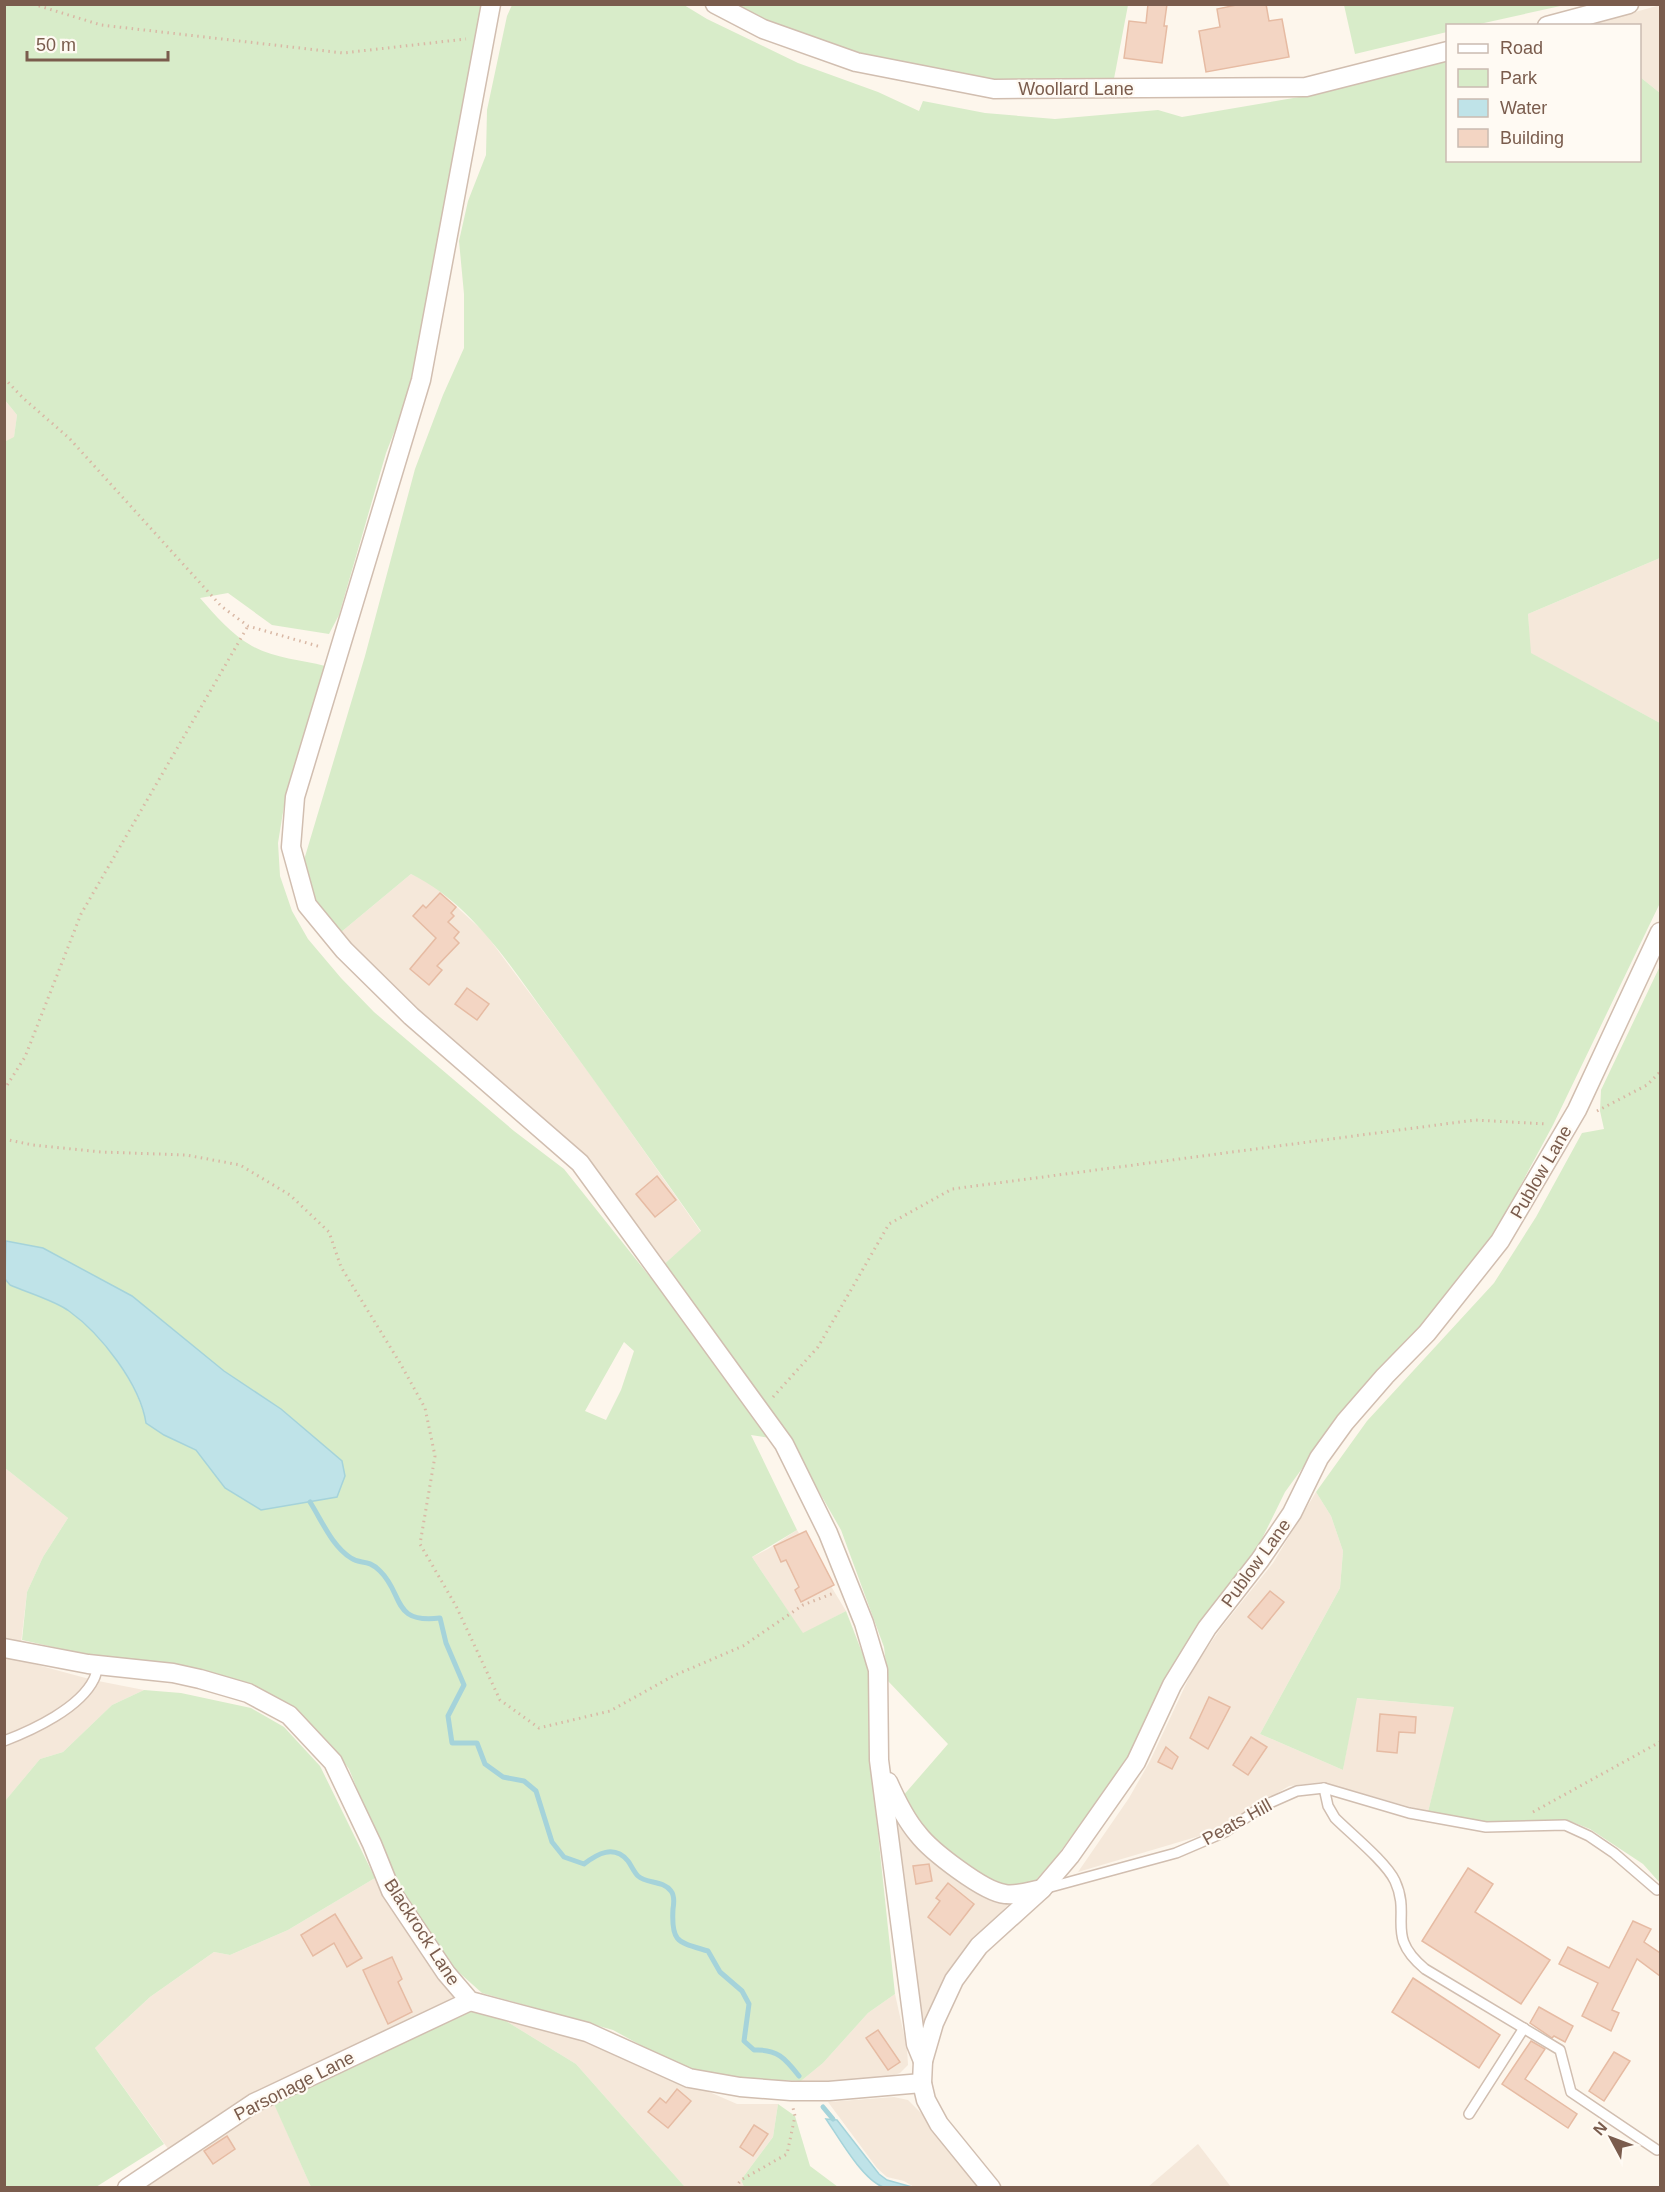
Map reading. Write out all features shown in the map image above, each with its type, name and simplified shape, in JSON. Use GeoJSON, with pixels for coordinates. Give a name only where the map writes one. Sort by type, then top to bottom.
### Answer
{"type":"FeatureCollection","features":[{"type":"Feature","properties":{"kind":"street"},"geometry":{"type":"LineString","coordinates":[[491,4],[421,380],[295,797],[291,847],[307,905],[344,950],[411,1016],[580,1163],[784,1444],[828,1533],[864,1623],[878,1670],[879,1760],[916,2044],[923,2061]]}},
{"type":"Feature","properties":{"kind":"street"},"geometry":{"type":"LineString","coordinates":[[485,35],[497,4]]}},
{"type":"Feature","properties":{"kind":"street","name":"Woollard Lane"},"geometry":{"type":"LineString","coordinates":[[715,4],[764,29],[856,62],[994,89],[1306,87],[1446,52]]}},
{"type":"Feature","properties":{"kind":"street"},"geometry":{"type":"LineString","coordinates":[[1554,24],[1629,4]]}},
{"type":"Feature","properties":{"kind":"street","name":"Publow Lane"},"geometry":{"type":"LineString","coordinates":[[991,2187],[939,2124],[927,2100],[922,2083],[923,2061],[934,2023],[954,1980],[979,1946],[1042,1889],[1070,1856],[1136,1762],[1172,1685],[1208,1628],[1260,1560],[1292,1513],[1319,1458],[1345,1422],[1384,1376],[1427,1333],[1500,1241],[1577,1110],[1660,932]]}},
{"type":"Feature","properties":{"kind":"street","name":"Blackrock Lane"},"geometry":{"type":"LineString","coordinates":[[4,1648],[98,1665],[173,1673],[200,1679],[248,1693],[289,1715],[333,1762],[372,1844],[391,1891],[446,1973],[470,2001],[587,2032],[689,2078],[710,2082],[791,2091],[830,2091],[922,2083]]}},
{"type":"Feature","properties":{"kind":"street"},"geometry":{"type":"LineString","coordinates":[[879,1760],[896,1801],[918,1835],[947,1862],[978,1882],[1005,1894],[1042,1889]]}},
{"type":"Feature","properties":{"kind":"street","name":"Parsonage Lane"},"geometry":{"type":"LineString","coordinates":[[127,2187],[254,2103],[470,2001]]}},
{"type":"Feature","properties":{"kind":"lane"},"geometry":{"type":"LineString","coordinates":[[4,1741],[39,1726],[67,1708],[82,1695],[93,1680],[98,1665]]}},
{"type":"Feature","properties":{"kind":"lane","name":"Peats Hill"},"geometry":{"type":"LineString","coordinates":[[1042,1889],[1176,1853],[1225,1832],[1263,1806],[1297,1791],[1324,1788],[1409,1813],[1486,1827],[1565,1825],[1589,1836],[1614,1853],[1657,1890]]}},
{"type":"Feature","properties":{"kind":"lane"},"geometry":{"type":"LineString","coordinates":[[1324,1788],[1328,1806],[1335,1818],[1394,1879],[1400,1893],[1402,1942],[1412,1958],[1425,1969],[1560,2050],[1571,2092],[1657,2150]]}},
{"type":"Feature","properties":{"kind":"lane"},"geometry":{"type":"LineString","coordinates":[[1469,2114],[1524,2028]]}},
{"type":"Feature","properties":{"kind":"path"},"geometry":{"type":"LineString","coordinates":[[33,4],[101,25],[343,53],[485,35]]}},
{"type":"Feature","properties":{"kind":"path"},"geometry":{"type":"LineString","coordinates":[[4,378],[23,398],[69,438],[221,606],[248,626],[308,642],[338,654]]}},
{"type":"Feature","properties":{"kind":"path"},"geometry":{"type":"LineString","coordinates":[[4,1090],[25,1057],[81,914],[248,626]]}},
{"type":"Feature","properties":{"kind":"path"},"geometry":{"type":"LineString","coordinates":[[1577,1110],[1600,1111],[1647,1085],[1660,1072]]}},
{"type":"Feature","properties":{"kind":"path"},"geometry":{"type":"LineString","coordinates":[[761,1412],[818,1347],[889,1224],[952,1189],[1475,1120],[1567,1127]]}},
{"type":"Feature","properties":{"kind":"path"},"geometry":{"type":"LineString","coordinates":[[4,1139],[33,1145],[101,1152],[186,1155],[240,1165],[290,1195],[329,1232],[340,1267],[400,1363],[425,1408],[435,1456],[420,1544],[456,1606],[500,1700],[539,1728],[610,1711],[673,1676],[743,1646],[803,1605],[849,1586]]}},
{"type":"Feature","properties":{"kind":"path"},"geometry":{"type":"LineString","coordinates":[[1525,1817],[1660,1742]]}},
{"type":"Feature","properties":{"kind":"path"},"geometry":{"type":"LineString","coordinates":[[735,2187],[741,2181],[787,2154],[795,2116]]}},
{"type":"Feature","properties":{"kind":"shaded area"},"geometry":{"type":"Polygon","coordinates":[[[1660,5],[1660,93],[1641,78],[1641,24],[1593,24],[1660,5]]]}},
{"type":"Feature","properties":{"kind":"shaded area"},"geometry":{"type":"Polygon","coordinates":[[[4,399],[17,415],[14,438],[5,442],[4,399]]]}},
{"type":"Feature","properties":{"kind":"shaded area"},"geometry":{"type":"Polygon","coordinates":[[[1660,558],[1660,723],[1530,653],[1528,614],[1660,558]]]}},
{"type":"Feature","properties":{"kind":"shaded area"},"geometry":{"type":"Polygon","coordinates":[[[411,874],[432,884],[485,933],[592,1077],[701,1232],[661,1267],[586,1158],[426,1020],[340,933],[411,874]]]}},
{"type":"Feature","properties":{"kind":"shaded area"},"geometry":{"type":"Polygon","coordinates":[[[5,1468],[68,1518],[43,1557],[27,1592],[19,1660],[93,1680],[144,1690],[112,1705],[63,1752],[40,1759],[5,1801],[5,1468]]]}},
{"type":"Feature","properties":{"kind":"shaded area"},"geometry":{"type":"Polygon","coordinates":[[[1316,1492],[1331,1516],[1343,1551],[1340,1588],[1260,1734],[1343,1770],[1356,1698],[1455,1707],[1428,1812],[1322,1782],[1289,1786],[1213,1832],[1078,1872],[1129,1798],[1150,1761],[1194,1667],[1221,1628],[1273,1563],[1316,1492]]]}},
{"type":"Feature","properties":{"kind":"shaded area"},"geometry":{"type":"Polygon","coordinates":[[[797,1530],[846,1611],[803,1634],[752,1557],[797,1530]]]}},
{"type":"Feature","properties":{"kind":"shaded area"},"geometry":{"type":"Polygon","coordinates":[[[892,1807],[1013,1900],[964,1949],[948,1971],[931,2005],[922,2032],[892,1807]]]}},
{"type":"Feature","properties":{"kind":"shaded area"},"geometry":{"type":"Polygon","coordinates":[[[375,1878],[386,1901],[457,1999],[268,2089],[311,2187],[144,2187],[179,2164],[95,2048],[150,1997],[214,1952],[230,1955],[288,1930],[375,1878]]]}},
{"type":"Feature","properties":{"kind":"shaded area"},"geometry":{"type":"Polygon","coordinates":[[[895,1994],[907,2048],[908,2065],[900,2073],[885,2078],[831,2085],[801,2081],[823,2063],[868,2013],[895,1994]]]}},
{"type":"Feature","properties":{"kind":"shaded area"},"geometry":{"type":"Polygon","coordinates":[[[493,2013],[585,2038],[737,2104],[778,2104],[773,2137],[741,2180],[744,2187],[685,2187],[576,2064],[493,2013]]]}},
{"type":"Feature","properties":{"kind":"shaded area"},"geometry":{"type":"Polygon","coordinates":[[[894,2097],[908,2100],[922,2114],[980,2187],[914,2187],[904,2181],[887,2177],[877,2168],[828,2102],[894,2097]]]}},
{"type":"Feature","properties":{"kind":"shaded area"},"geometry":{"type":"Polygon","coordinates":[[[1198,2144],[1231,2187],[1148,2187],[1198,2144]]]}},
{"type":"Feature","properties":{"kind":"green space"},"geometry":{"type":"Polygon","coordinates":[[[1344,4],[1565,5],[1480,24],[1446,24],[1446,32],[1355,54],[1344,4]]]}},
{"type":"Feature","properties":{"kind":"green space"},"geometry":{"type":"Polygon","coordinates":[[[4,5],[484,5],[416,376],[386,453],[339,615],[329,634],[272,625],[228,593],[200,598],[231,630],[252,646],[278,656],[325,666],[284,806],[278,843],[280,876],[292,911],[308,939],[374,1012],[514,1131],[564,1169],[650,1277],[701,1231],[572,1050],[490,940],[454,903],[434,887],[411,874],[340,933],[316,903],[304,860],[365,656],[415,469],[443,395],[464,348],[464,294],[459,241],[468,201],[486,155],[487,110],[507,16],[512,5],[684,5],[707,19],[798,63],[878,92],[919,111],[923,101],[985,113],[1055,119],[1158,110],[1182,117],[1305,96],[1446,60],[1446,162],[1641,162],[1641,78],[1660,93],[1660,558],[1528,614],[1531,653],[1660,723],[1660,903],[1553,1125],[1490,1242],[1426,1322],[1352,1400],[1285,1492],[1252,1559],[1128,1759],[1057,1856],[1035,1881],[1008,1887],[970,1871],[935,1845],[902,1797],[948,1744],[888,1681],[884,1647],[841,1530],[790,1441],[751,1435],[797,1530],[752,1557],[803,1633],[846,1611],[870,1673],[869,1749],[895,1994],[868,2013],[823,2063],[801,2081],[720,2078],[688,2071],[613,2030],[482,1993],[454,1968],[429,1936],[396,1885],[349,1769],[333,1747],[305,1718],[281,1700],[252,1685],[149,1661],[102,1658],[22,1640],[27,1592],[43,1557],[68,1518],[5,1468],[5,1279],[10,1285],[63,1307],[94,1333],[127,1376],[136,1392],[146,1423],[164,1435],[196,1450],[225,1488],[341,1461],[281,1409],[224,1371],[6,1241],[5,1243],[4,442],[14,437],[17,415],[4,399],[4,5]],[[624,1342],[585,1411],[606,1420],[621,1390],[634,1351],[624,1342]]]}},
{"type":"Feature","properties":{"kind":"green space"},"geometry":{"type":"Polygon","coordinates":[[[736,5],[1128,5],[1113,84],[990,80],[858,54],[754,17],[736,5]]]}},
{"type":"Feature","properties":{"kind":"green space"},"geometry":{"type":"Polygon","coordinates":[[[1660,966],[1660,1883],[1643,1864],[1590,1829],[1567,1820],[1483,1822],[1428,1812],[1454,1707],[1357,1698],[1343,1770],[1260,1734],[1340,1588],[1343,1551],[1331,1516],[1316,1492],[1367,1421],[1494,1283],[1536,1217],[1582,1133],[1604,1129],[1600,1111],[1601,1090],[1660,966]]]}},
{"type":"Feature","properties":{"kind":"green space"},"geometry":{"type":"Polygon","coordinates":[[[144,1690],[181,1693],[251,1708],[284,1727],[320,1766],[375,1878],[288,1930],[230,1955],[214,1952],[150,1997],[95,2048],[164,2144],[96,2187],[5,2187],[5,1801],[40,1759],[63,1752],[112,1705],[144,1690]]]}},
{"type":"Feature","properties":{"kind":"green space"},"geometry":{"type":"Polygon","coordinates":[[[473,2010],[493,2013],[576,2064],[685,2187],[311,2187],[274,2104],[473,2010]]]}},
{"type":"Feature","properties":{"kind":"green space"},"geometry":{"type":"Polygon","coordinates":[[[778,2104],[795,2116],[810,2166],[838,2187],[744,2187],[741,2180],[773,2137],[778,2104]]]}},
{"type":"Feature","properties":{"kind":"water"},"geometry":{"type":"Polygon","coordinates":[[[6,1241],[43,1248],[132,1296],[224,1371],[281,1409],[342,1461],[345,1476],[337,1497],[261,1510],[225,1488],[196,1450],[164,1435],[146,1423],[136,1392],[127,1376],[94,1333],[69,1311],[57,1304],[10,1285],[5,1279],[6,1241]]]}},
{"type":"Feature","properties":{"kind":"water"},"geometry":{"type":"Polygon","coordinates":[[[826,2119],[837,2120],[879,2174],[887,2180],[912,2187],[886,2188],[875,2183],[859,2167],[826,2119]]]}},
{"type":"Feature","properties":{"kind":"building"},"geometry":{"type":"Polygon","coordinates":[[[1148,4],[1167,4],[1164,26],[1167,26],[1162,63],[1124,58],[1129,21],[1146,23],[1148,4]]]}},
{"type":"Feature","properties":{"kind":"building"},"geometry":{"type":"Polygon","coordinates":[[[1241,4],[1266,4],[1269,21],[1282,19],[1289,57],[1206,72],[1199,31],[1220,27],[1217,9],[1241,4]]]}},
{"type":"Feature","properties":{"kind":"building"},"geometry":{"type":"Polygon","coordinates":[[[440,893],[456,907],[451,913],[454,916],[448,922],[459,932],[454,938],[459,943],[437,966],[442,970],[429,985],[410,969],[436,938],[413,916],[423,905],[426,908],[440,893]]]}},
{"type":"Feature","properties":{"kind":"building"},"geometry":{"type":"Polygon","coordinates":[[[467,988],[489,1004],[477,1020],[455,1004],[467,988]]]}},
{"type":"Feature","properties":{"kind":"building"},"geometry":{"type":"Polygon","coordinates":[[[657,1176],[676,1200],[655,1217],[636,1194],[657,1176]]]}},
{"type":"Feature","properties":{"kind":"building"},"geometry":{"type":"Polygon","coordinates":[[[806,1531],[834,1585],[801,1602],[795,1590],[799,1587],[786,1560],[781,1562],[774,1546],[806,1531]]]}},
{"type":"Feature","properties":{"kind":"building"},"geometry":{"type":"Polygon","coordinates":[[[1270,1591],[1284,1602],[1262,1629],[1248,1617],[1270,1591]]]}},
{"type":"Feature","properties":{"kind":"building"},"geometry":{"type":"Polygon","coordinates":[[[1209,1697],[1230,1707],[1208,1749],[1190,1738],[1209,1697]]]}},
{"type":"Feature","properties":{"kind":"building"},"geometry":{"type":"Polygon","coordinates":[[[1380,1714],[1416,1717],[1415,1733],[1399,1732],[1397,1753],[1377,1751],[1380,1714]]]}},
{"type":"Feature","properties":{"kind":"building"},"geometry":{"type":"Polygon","coordinates":[[[1251,1737],[1267,1747],[1248,1775],[1233,1765],[1251,1737]]]}},
{"type":"Feature","properties":{"kind":"building"},"geometry":{"type":"Polygon","coordinates":[[[1166,1747],[1178,1757],[1172,1769],[1158,1762],[1166,1747]]]}},
{"type":"Feature","properties":{"kind":"building"},"geometry":{"type":"Polygon","coordinates":[[[929,1864],[932,1881],[916,1884],[913,1866],[929,1864]]]}},
{"type":"Feature","properties":{"kind":"building"},"geometry":{"type":"Polygon","coordinates":[[[1468,1868],[1493,1884],[1475,1912],[1550,1960],[1521,2004],[1422,1941],[1468,1868]]]}},
{"type":"Feature","properties":{"kind":"building"},"geometry":{"type":"Polygon","coordinates":[[[948,1883],[974,1904],[950,1935],[928,1917],[940,1901],[936,1898],[948,1883]]]}},
{"type":"Feature","properties":{"kind":"building"},"geometry":{"type":"Polygon","coordinates":[[[335,1914],[362,1958],[347,1967],[334,1943],[313,1956],[301,1935],[335,1914]]]}},
{"type":"Feature","properties":{"kind":"building"},"geometry":{"type":"Polygon","coordinates":[[[1633,1921],[1651,1929],[1644,1942],[1660,1953],[1660,1976],[1637,1959],[1612,2010],[1619,2013],[1611,2031],[1582,2016],[1598,1983],[1559,1964],[1568,1947],[1609,1968],[1633,1921]]]}},
{"type":"Feature","properties":{"kind":"building"},"geometry":{"type":"Polygon","coordinates":[[[392,1957],[402,1979],[398,1982],[412,2012],[388,2024],[363,1970],[392,1957]]]}},
{"type":"Feature","properties":{"kind":"building"},"geometry":{"type":"Polygon","coordinates":[[[1413,1978],[1500,2035],[1479,2068],[1392,2012],[1413,1978]]]}},
{"type":"Feature","properties":{"kind":"building"},"geometry":{"type":"Polygon","coordinates":[[[1539,2007],[1573,2026],[1565,2042],[1554,2036],[1552,2038],[1530,2023],[1539,2007]]]}},
{"type":"Feature","properties":{"kind":"building"},"geometry":{"type":"Polygon","coordinates":[[[878,2030],[900,2062],[888,2070],[866,2038],[878,2030]]]}},
{"type":"Feature","properties":{"kind":"building"},"geometry":{"type":"Polygon","coordinates":[[[1531,2041],[1545,2049],[1525,2079],[1577,2114],[1568,2128],[1502,2084],[1531,2041]]]}},
{"type":"Feature","properties":{"kind":"building"},"geometry":{"type":"Polygon","coordinates":[[[1614,2052],[1630,2061],[1604,2101],[1589,2091],[1614,2052]]]}},
{"type":"Feature","properties":{"kind":"building"},"geometry":{"type":"Polygon","coordinates":[[[677,2089],[691,2101],[668,2128],[648,2112],[660,2098],[666,2103],[677,2089]]]}},
{"type":"Feature","properties":{"kind":"building"},"geometry":{"type":"Polygon","coordinates":[[[754,2125],[768,2134],[753,2156],[740,2147],[754,2125]]]}},
{"type":"Feature","properties":{"kind":"building"},"geometry":{"type":"Polygon","coordinates":[[[227,2136],[235,2149],[213,2164],[204,2151],[227,2136]]]}},
{"type":"Feature","properties":{"kind":"waterway"},"geometry":{"type":"LineString","coordinates":[[310,1502],[338,1547],[351,1558],[371,1564],[380,1571],[406,1612],[424,1619],[440,1618],[446,1643],[464,1685],[448,1716],[452,1743],[477,1743],[485,1764],[503,1777],[524,1781],[536,1791],[552,1842],[564,1857],[584,1864],[600,1854],[617,1853],[628,1861],[638,1876],[668,1888],[674,1897],[673,1929],[675,1935],[683,1943],[708,1951],[720,1972],[742,1991],[749,2004],[744,2041],[754,2050],[769,2051],[780,2056],[799,2076]]}},
{"type":"Feature","properties":{"kind":"waterway"},"geometry":{"type":"LineString","coordinates":[[823,2107],[833,2119]]}}]}
